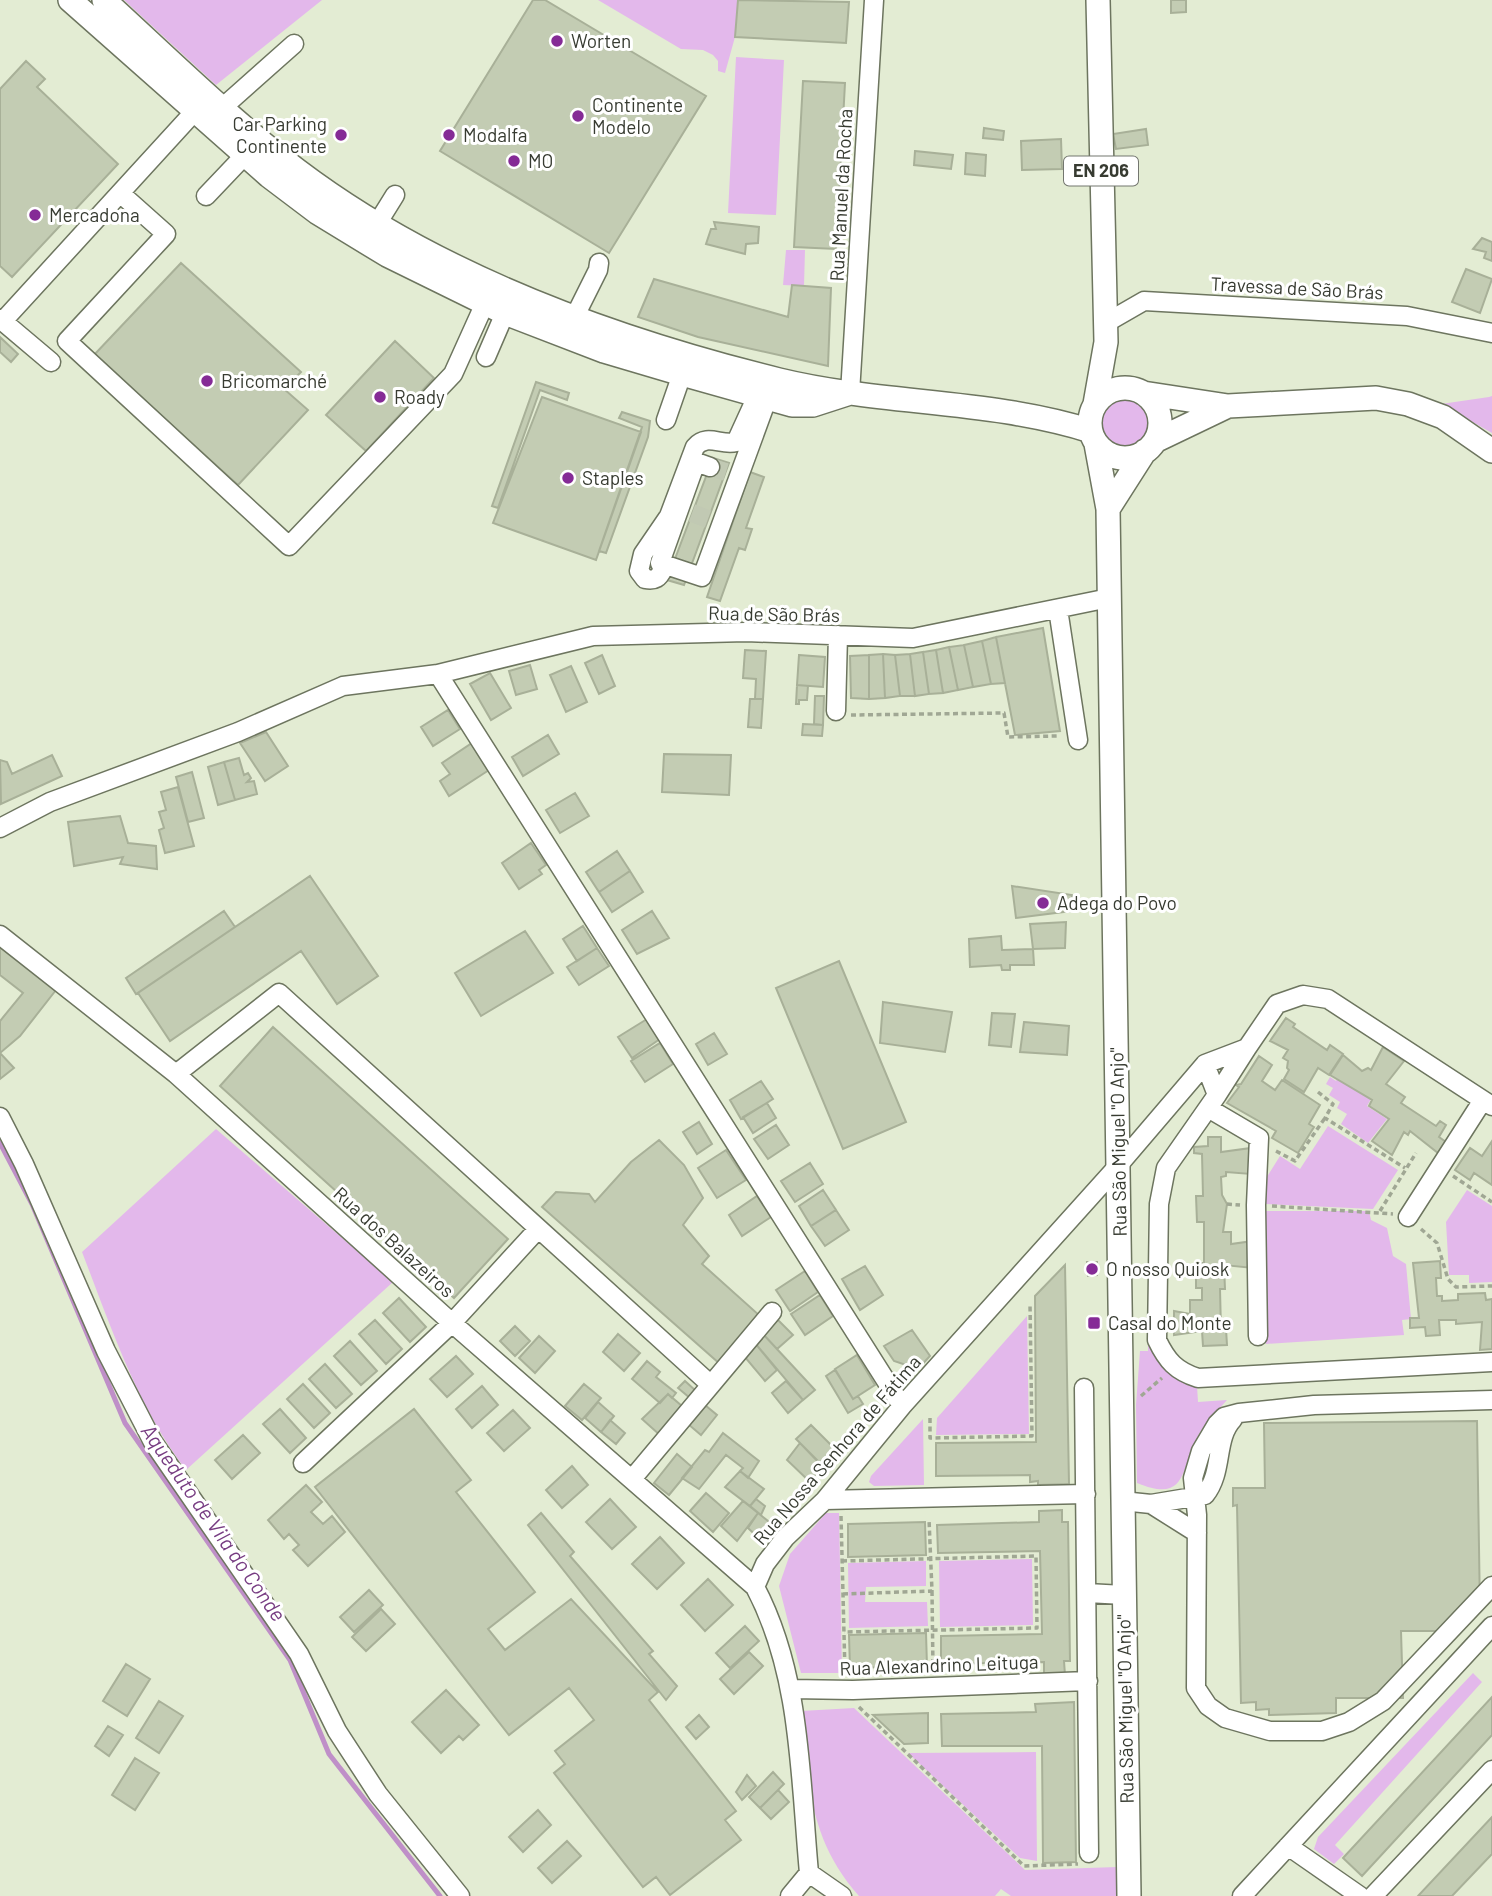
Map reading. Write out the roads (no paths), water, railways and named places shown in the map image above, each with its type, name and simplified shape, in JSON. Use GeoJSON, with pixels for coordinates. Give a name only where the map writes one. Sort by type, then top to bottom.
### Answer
{"type":"FeatureCollection","features":[{"type":"Feature","properties":{"kind":"main road"},"geometry":{"type":"LineString","coordinates":[[70,0],[246,155],[318,213],[366,243],[495,308],[604,351],[792,405],[813,405],[850,393]]}},
{"type":"Feature","properties":{"kind":"main road"},"geometry":{"type":"LineString","coordinates":[[104,0],[222,108],[312,181],[377,224],[473,274],[613,331],[740,369],[850,393],[1052,419],[1093,437],[1114,456],[1125,458],[1228,406]]}},
{"type":"Feature","properties":{"kind":"main road","name":"EN 206"},"geometry":{"type":"LineString","coordinates":[[1098,0],[1105,333],[1094,406],[1093,437],[1108,509],[1109,598]]}},
{"type":"Feature","properties":{"kind":"main road","name":"EN 206"},"geometry":{"type":"LineString","coordinates":[[1105,333],[1136,390],[1151,400],[1160,420],[1150,446]]}},
{"type":"Feature","properties":{"kind":"main road"},"geometry":{"type":"LineString","coordinates":[[1052,419],[1094,406],[1110,391],[1136,390],[1228,406],[1376,398],[1408,404],[1443,417],[1470,433],[1492,451]]}},
{"type":"Feature","properties":{"kind":"main road"},"geometry":{"type":"LineString","coordinates":[[1108,509],[1150,446]]}},
{"type":"Feature","properties":{"kind":"main road","name":"Rua São Miguel \"O Anjo\""},"geometry":{"type":"LineString","coordinates":[[1109,598],[1129,1896]]}},
{"type":"Feature","properties":{"kind":"street","name":"Rua Manuel da Rocha"},"geometry":{"type":"LineString","coordinates":[[850,393],[874,0]]}},
{"type":"Feature","properties":{"kind":"street"},"geometry":{"type":"LineString","coordinates":[[222,108],[294,44]]}},
{"type":"Feature","properties":{"kind":"street"},"geometry":{"type":"LineString","coordinates":[[51,362],[1,320],[195,111]]}},
{"type":"Feature","properties":{"kind":"street"},"geometry":{"type":"LineString","coordinates":[[206,196],[246,155]]}},
{"type":"Feature","properties":{"kind":"street"},"geometry":{"type":"LineString","coordinates":[[120,193],[166,234],[67,341],[289,546],[453,374],[495,308]]}},
{"type":"Feature","properties":{"kind":"street"},"geometry":{"type":"LineString","coordinates":[[377,224],[396,195]]}},
{"type":"Feature","properties":{"kind":"street"},"geometry":{"type":"LineString","coordinates":[[575,316],[599,263]]}},
{"type":"Feature","properties":{"kind":"street","name":"Travessa de São Brás"},"geometry":{"type":"LineString","coordinates":[[1105,333],[1144,301],[1407,316],[1492,333]]}},
{"type":"Feature","properties":{"kind":"street"},"geometry":{"type":"LineString","coordinates":[[486,357],[495,308]]}},
{"type":"Feature","properties":{"kind":"street"},"geometry":{"type":"LineString","coordinates":[[666,420],[682,374]]}},
{"type":"Feature","properties":{"kind":"street"},"geometry":{"type":"LineString","coordinates":[[660,563],[701,516],[762,397]]}},
{"type":"Feature","properties":{"kind":"street"},"geometry":{"type":"LineString","coordinates":[[660,563],[663,569],[660,576],[653,580],[645,579],[639,571],[643,554],[669,516],[695,447],[707,439],[736,442],[762,397]]}},
{"type":"Feature","properties":{"kind":"street"},"geometry":{"type":"LineString","coordinates":[[660,563],[702,577],[701,516],[696,462],[725,472]]}},
{"type":"Feature","properties":{"kind":"street","name":"Rua de São Brás"},"geometry":{"type":"LineString","coordinates":[[0,828],[50,802],[238,732],[343,686],[439,674],[593,636],[746,632],[913,638],[1109,598]]}},
{"type":"Feature","properties":{"kind":"street"},"geometry":{"type":"LineString","coordinates":[[1058,608],[1078,740]]}},
{"type":"Feature","properties":{"kind":"street"},"geometry":{"type":"LineString","coordinates":[[838,635],[842,713]]}},
{"type":"Feature","properties":{"kind":"street"},"geometry":{"type":"LineString","coordinates":[[439,674],[902,1406]]}},
{"type":"Feature","properties":{"kind":"street","name":"Rua dos Balazeiros"},"geometry":{"type":"LineString","coordinates":[[0,935],[176,1074],[452,1323],[755,1587]]}},
{"type":"Feature","properties":{"kind":"street"},"geometry":{"type":"LineString","coordinates":[[176,1074],[279,993],[711,1385]]}},
{"type":"Feature","properties":{"kind":"street"},"geometry":{"type":"LineString","coordinates":[[1408,1217],[1439,1167],[1487,1103],[1328,999],[1303,995],[1278,1004],[1166,1168],[1159,1204],[1157,1340],[1166,1358],[1181,1373],[1198,1378],[1492,1362]]}},
{"type":"Feature","properties":{"kind":"street"},"geometry":{"type":"LineString","coordinates":[[1247,1048],[1205,1064],[1213,1101],[1259,1138],[1256,1205],[1258,1336]]}},
{"type":"Feature","properties":{"kind":"street","name":"Rua Nossa Senhora de Fátima"},"geometry":{"type":"LineString","coordinates":[[755,1587],[765,1564],[785,1538],[825,1500],[902,1406],[1117,1167],[1205,1064]]}},
{"type":"Feature","properties":{"kind":"street"},"geometry":{"type":"LineString","coordinates":[[0,1117],[24,1164],[106,1351],[153,1443],[299,1654],[337,1731],[378,1794],[460,1896]]}},
{"type":"Feature","properties":{"kind":"street"},"geometry":{"type":"LineString","coordinates":[[303,1463],[452,1323],[538,1229]]}},
{"type":"Feature","properties":{"kind":"street"},"geometry":{"type":"LineString","coordinates":[[632,1479],[772,1312]]}},
{"type":"Feature","properties":{"kind":"street"},"geometry":{"type":"LineString","coordinates":[[1084,1388],[1089,1853]]}},
{"type":"Feature","properties":{"kind":"street"},"geometry":{"type":"LineString","coordinates":[[1492,1400],[1314,1405],[1224,1417],[1207,1438],[1193,1478],[1196,1688],[1208,1706],[1225,1718],[1248,1726],[1270,1731],[1322,1731],[1361,1717],[1383,1701],[1492,1586]]}},
{"type":"Feature","properties":{"kind":"street"},"geometry":{"type":"LineString","coordinates":[[1279,1410],[1304,1415],[1307,1422]]}},
{"type":"Feature","properties":{"kind":"street"},"geometry":{"type":"LineString","coordinates":[[825,1500],[1086,1494]]}},
{"type":"Feature","properties":{"kind":"street"},"geometry":{"type":"LineString","coordinates":[[1122,1502],[1192,1511]]}},
{"type":"Feature","properties":{"kind":"street"},"geometry":{"type":"LineString","coordinates":[[1151,1504],[1192,1511]]}},
{"type":"Feature","properties":{"kind":"street"},"geometry":{"type":"LineString","coordinates":[[755,1587],[775,1629],[791,1689],[809,1873],[790,1896]]}},
{"type":"Feature","properties":{"kind":"street"},"geometry":{"type":"LineString","coordinates":[[1087,1593],[1124,1595]]}},
{"type":"Feature","properties":{"kind":"street"},"geometry":{"type":"LineString","coordinates":[[1242,1896],[1492,1626]]}},
{"type":"Feature","properties":{"kind":"street","name":"Rua Alexandrino Leituga"},"geometry":{"type":"LineString","coordinates":[[791,1689],[853,1690],[1088,1681]]}},
{"type":"Feature","properties":{"kind":"street"},"geometry":{"type":"LineString","coordinates":[[1373,1896],[1492,1770]]}},
{"type":"Feature","properties":{"kind":"street"},"geometry":{"type":"LineString","coordinates":[[1288,1846],[1360,1896]]}},
{"type":"Feature","properties":{"kind":"street"},"geometry":{"type":"LineString","coordinates":[[809,1873],[842,1896]]}},
{"type":"Feature","properties":{"kind":"waterway","name":"Aqueduto de Vila do Conde"},"geometry":{"type":"LineString","coordinates":[[0,1143],[32,1204],[125,1423],[290,1660],[329,1754],[440,1896]]}},
{"type":"Feature","properties":{"kind":"tunnel"},"geometry":{"type":"LineString","coordinates":[[710,467],[726,472]]}},
{"type":"Feature","properties":{"kind":"tunnel"},"geometry":{"type":"LineString","coordinates":[[692,513],[708,519]]}},
{"type":"Feature","properties":{"kind":"place","name":"Worten"},"geometry":{"type":"Point","coordinates":[557,41]}},
{"type":"Feature","properties":{"kind":"place","name":"Continente Modelo"},"geometry":{"type":"Point","coordinates":[578,116]}},
{"type":"Feature","properties":{"kind":"place","name":"Car Parking Continente"},"geometry":{"type":"Point","coordinates":[341,135]}},
{"type":"Feature","properties":{"kind":"place","name":"Modalfa"},"geometry":{"type":"Point","coordinates":[449,135]}},
{"type":"Feature","properties":{"kind":"place","name":"MO"},"geometry":{"type":"Point","coordinates":[514,161]}},
{"type":"Feature","properties":{"kind":"place","name":"Mercadona"},"geometry":{"type":"Point","coordinates":[35,215]}},
{"type":"Feature","properties":{"kind":"place","name":"Bricomarché"},"geometry":{"type":"Point","coordinates":[207,381]}},
{"type":"Feature","properties":{"kind":"place","name":"Roady"},"geometry":{"type":"Point","coordinates":[380,397]}},
{"type":"Feature","properties":{"kind":"place","name":"Staples"},"geometry":{"type":"Point","coordinates":[568,478]}},
{"type":"Feature","properties":{"kind":"place","name":"Adega do Povo"},"geometry":{"type":"Point","coordinates":[1043,903]}},
{"type":"Feature","properties":{"kind":"place","name":"O nosso Quiosk"},"geometry":{"type":"Point","coordinates":[1092,1269]}},
{"type":"Feature","properties":{"kind":"place","name":"Casal do Monte"},"geometry":{"type":"Point","coordinates":[1094,1323]}}]}
